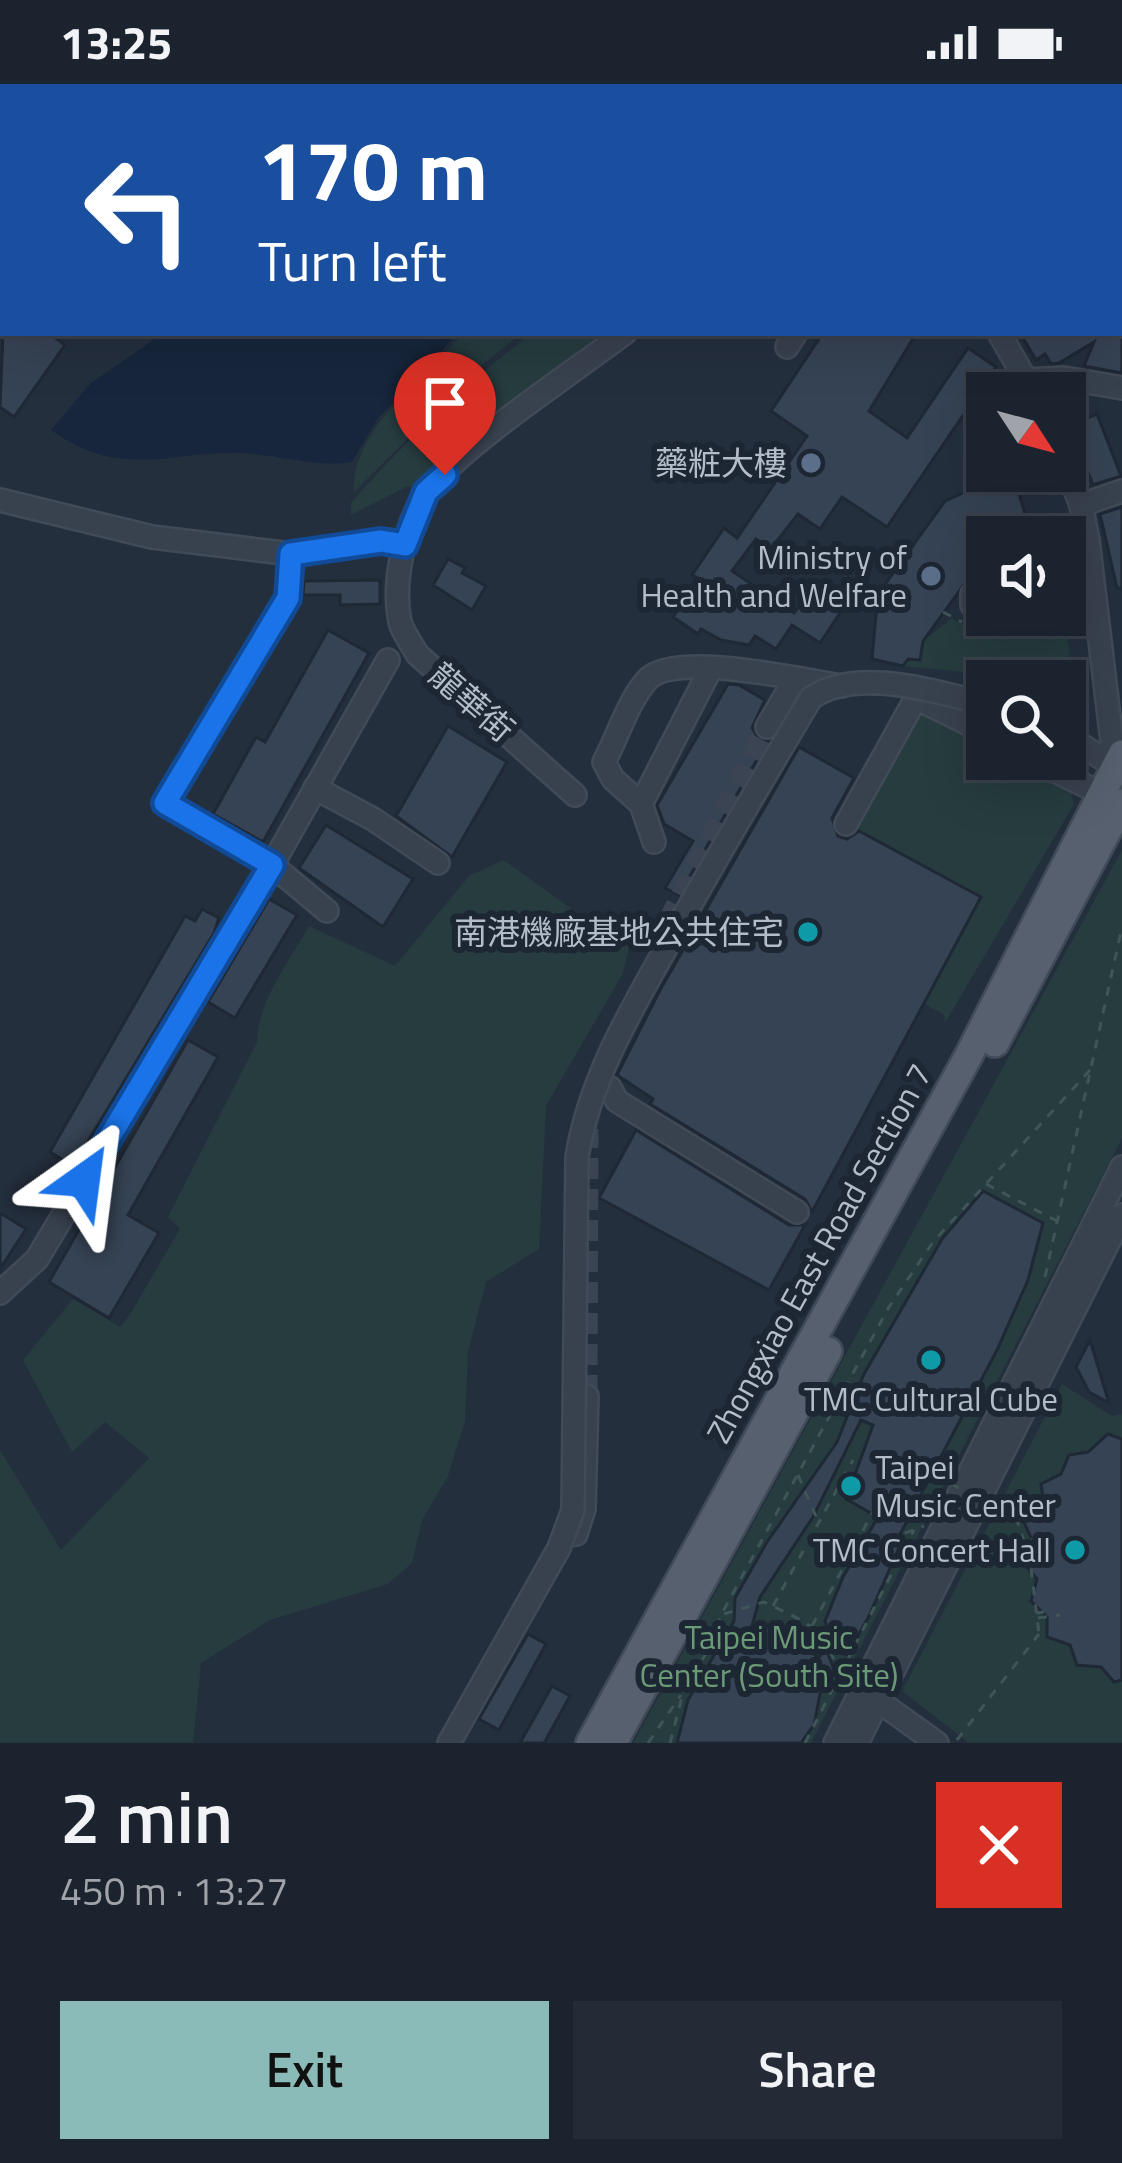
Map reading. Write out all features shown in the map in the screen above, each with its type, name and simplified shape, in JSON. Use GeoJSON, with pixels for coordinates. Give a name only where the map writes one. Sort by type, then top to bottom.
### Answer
{"type":"FeatureCollection","features":[{"type":"Feature","properties":{"kind":"main road"},"geometry":{"type":"LineString","coordinates":[[1112,798],[1120,764]]}},
{"type":"Feature","properties":{"kind":"main road","name":"Zhongxiao East Road Section 7"},"geometry":{"type":"LineString","coordinates":[[590,1743],[1112,798]]}},
{"type":"Feature","properties":{"kind":"main road","name":"Zhongxiao East Road Section 7"},"geometry":{"type":"LineString","coordinates":[[613,1743],[1112,798]]}},
{"type":"Feature","properties":{"kind":"street","name":"龍華街"},"geometry":{"type":"LineString","coordinates":[[575,795],[417,654],[400,625],[399,591],[405,545],[426,492],[464,457],[621,336]]}},
{"type":"Feature","properties":{"kind":"street"},"geometry":{"type":"LineString","coordinates":[[1001,336],[1021,372]]}},
{"type":"Feature","properties":{"kind":"street"},"geometry":{"type":"LineString","coordinates":[[1086,381],[1121,386]]}},
{"type":"Feature","properties":{"kind":"street"},"geometry":{"type":"LineString","coordinates":[[1082,505],[1122,491]]}},
{"type":"Feature","properties":{"kind":"street"},"geometry":{"type":"LineString","coordinates":[[1076,492],[1088,540],[1120,764]]}},
{"type":"Feature","properties":{"kind":"street"},"geometry":{"type":"LineString","coordinates":[[0,500],[152,537],[291,554],[381,541],[405,545]]}},
{"type":"Feature","properties":{"kind":"street"},"geometry":{"type":"LineString","coordinates":[[291,554],[288,598],[165,803],[272,865],[327,911]]}},
{"type":"Feature","properties":{"kind":"street"},"geometry":{"type":"LineString","coordinates":[[0,1293],[38,1259],[388,660]]}},
{"type":"Feature","properties":{"kind":"street"},"geometry":{"type":"LineString","coordinates":[[641,804],[711,668]]}},
{"type":"Feature","properties":{"kind":"street"},"geometry":{"type":"LineString","coordinates":[[654,842],[641,804],[613,779],[604,762],[646,681],[662,669],[711,668],[916,698],[966,721]]}},
{"type":"Feature","properties":{"kind":"street"},"geometry":{"type":"LineString","coordinates":[[766,727],[795,679]]}},
{"type":"Feature","properties":{"kind":"street"},"geometry":{"type":"LineString","coordinates":[[449,1743],[564,1541],[574,1474],[577,1157],[583,1117],[597,1079],[654,970],[811,698],[847,683],[929,690],[966,699]]}},
{"type":"Feature","properties":{"kind":"street"},"geometry":{"type":"LineString","coordinates":[[846,824],[916,698]]}},
{"type":"Feature","properties":{"kind":"street"},"geometry":{"type":"LineString","coordinates":[[1086,746],[1120,764]]}},
{"type":"Feature","properties":{"kind":"street"},"geometry":{"type":"LineString","coordinates":[[1075,780],[1112,798]]}},
{"type":"Feature","properties":{"kind":"street"},"geometry":{"type":"LineString","coordinates":[[315,788],[373,819],[438,863]]}},
{"type":"Feature","properties":{"kind":"street"},"geometry":{"type":"LineString","coordinates":[[610,1088],[616,1101],[797,1212]]}},
{"type":"Feature","properties":{"kind":"street"},"geometry":{"type":"LineString","coordinates":[[856,1743],[870,1695],[1122,1167]]}},
{"type":"Feature","properties":{"kind":"street"},"geometry":{"type":"LineString","coordinates":[[835,1743],[870,1695],[1122,1215]]}},
{"type":"Feature","properties":{"kind":"street"},"geometry":{"type":"LineString","coordinates":[[564,1541],[576,1534],[584,1509],[586,1396]]}},
{"type":"Feature","properties":{"kind":"street"},"geometry":{"type":"LineString","coordinates":[[870,1695],[947,1742]]}},
{"type":"Feature","properties":{"kind":"path"},"geometry":{"type":"LineString","coordinates":[[1045,1280],[1122,927]]}},
{"type":"Feature","properties":{"kind":"path"},"geometry":{"type":"LineString","coordinates":[[648,1743],[712,1643],[721,1615],[890,1307],[933,1242],[1091,1069]]}},
{"type":"Feature","properties":{"kind":"path"},"geometry":{"type":"LineString","coordinates":[[985,1183],[1058,1222]]}},
{"type":"Feature","properties":{"kind":"path"},"geometry":{"type":"LineString","coordinates":[[782,1342],[797,1309]]}},
{"type":"Feature","properties":{"kind":"path"},"geometry":{"type":"LineString","coordinates":[[773,1606],[854,1460]]}},
{"type":"Feature","properties":{"kind":"path"},"geometry":{"type":"LineString","coordinates":[[935,1474],[1018,1523],[1040,1614],[1039,1634],[947,1742]]}},
{"type":"Feature","properties":{"kind":"path"},"geometry":{"type":"LineString","coordinates":[[798,1475],[819,1523]]}},
{"type":"Feature","properties":{"kind":"path"},"geometry":{"type":"LineString","coordinates":[[812,1626],[891,1478]]}},
{"type":"Feature","properties":{"kind":"path"},"geometry":{"type":"LineString","coordinates":[[931,1482],[945,1485]]}},
{"type":"Feature","properties":{"kind":"path"},"geometry":{"type":"LineString","coordinates":[[851,1554],[926,1526]]}},
{"type":"Feature","properties":{"kind":"path"},"geometry":{"type":"LineString","coordinates":[[806,1743],[914,1530]]}},
{"type":"Feature","properties":{"kind":"path"},"geometry":{"type":"LineString","coordinates":[[1024,1542],[1044,1537]]}},
{"type":"Feature","properties":{"kind":"path"},"geometry":{"type":"LineString","coordinates":[[721,1615],[764,1602],[773,1606],[821,1630],[841,1675]]}},
{"type":"Feature","properties":{"kind":"path"},"geometry":{"type":"LineString","coordinates":[[1040,1614],[1060,1615]]}},
{"type":"Feature","properties":{"kind":"path"},"geometry":{"type":"LineString","coordinates":[[670,1743],[683,1693]]}},
{"type":"Feature","properties":{"kind":"green space"},"geometry":{"type":"Polygon","coordinates":[[[461,336],[518,336],[483,364],[354,492],[364,447],[411,386],[461,336]]]}},
{"type":"Feature","properties":{"kind":"green space"},"geometry":{"type":"Polygon","coordinates":[[[528,336],[607,336],[420,486],[406,487],[351,515],[351,503],[483,372],[528,336]]]}},
{"type":"Feature","properties":{"kind":"green space"},"geometry":{"type":"Polygon","coordinates":[[[952,618],[966,626],[966,636],[1067,636],[1071,660],[966,660],[966,672],[903,666],[908,659],[920,659],[923,641],[952,618]]]}},
{"type":"Feature","properties":{"kind":"green space"},"geometry":{"type":"Polygon","coordinates":[[[921,707],[966,731],[966,780],[1055,780],[1071,791],[1074,804],[945,1023],[944,1015],[920,1001],[980,897],[841,821],[921,707]]]}},
{"type":"Feature","properties":{"kind":"green space","name":"Taipei Music Center (South Site)"},"geometry":{"type":"Polygon","coordinates":[[[1122,850],[1122,1138],[811,1743],[633,1743],[1122,850]]]}},
{"type":"Feature","properties":{"kind":"green space"},"geometry":{"type":"Polygon","coordinates":[[[504,860],[593,924],[637,912],[623,973],[546,1106],[539,1249],[486,1282],[468,1352],[465,1421],[448,1476],[422,1520],[412,1563],[388,1584],[270,1620],[201,1663],[193,1743],[0,1743],[0,1450],[61,1550],[149,1458],[105,1422],[72,1452],[23,1360],[73,1299],[120,1327],[129,1316],[180,1229],[168,1217],[257,1042],[269,996],[309,926],[395,966],[469,876],[504,860]]]}},
{"type":"Feature","properties":{"kind":"green space"},"geometry":{"type":"Polygon","coordinates":[[[1062,1384],[1112,1416],[1122,1414],[1122,1743],[969,1743],[902,1691],[1062,1384]]]}},
{"type":"Feature","properties":{"kind":"water"},"geometry":{"type":"Polygon","coordinates":[[[159,336],[455,336],[378,418],[352,462],[240,453],[144,460],[100,454],[51,430],[90,384],[159,336]]]}},
{"type":"Feature","properties":{"kind":"building"},"geometry":{"type":"Polygon","coordinates":[[[3,336],[53,336],[65,345],[14,417],[0,407],[3,336]]]}},
{"type":"Feature","properties":{"kind":"building"},"geometry":{"type":"Polygon","coordinates":[[[821,336],[914,337],[869,411],[907,438],[968,348],[996,367],[993,372],[966,372],[966,411],[887,527],[842,497],[820,529],[798,514],[770,550],[756,539],[732,571],[794,613],[814,586],[844,607],[820,643],[792,625],[776,649],[755,636],[749,645],[721,640],[701,629],[698,634],[673,617],[700,579],[692,575],[724,528],[737,538],[807,436],[771,411],[821,336]]]}},
{"type":"Feature","properties":{"kind":"building"},"geometry":{"type":"Polygon","coordinates":[[[1022,336],[1122,336],[1122,373],[1084,366],[1094,342],[1059,363],[1051,364],[1045,354],[1036,360],[1022,336]]]}},
{"type":"Feature","properties":{"kind":"building"},"geometry":{"type":"Polygon","coordinates":[[[1097,414],[1121,476],[1093,485],[1086,467],[1086,418],[1097,414]]]}},
{"type":"Feature","properties":{"kind":"building","name":"Ministry of Health and Welfare"},"geometry":{"type":"Polygon","coordinates":[[[966,492],[1018,492],[1026,516],[966,516],[966,582],[923,641],[920,660],[908,659],[903,666],[872,659],[878,594],[945,501],[966,492]]]}},
{"type":"Feature","properties":{"kind":"building"},"geometry":{"type":"Polygon","coordinates":[[[1122,507],[1122,588],[1117,588],[1100,514],[1122,507]]]}},
{"type":"Feature","properties":{"kind":"building"},"geometry":{"type":"Polygon","coordinates":[[[448,559],[486,586],[472,610],[433,585],[448,559]]]}},
{"type":"Feature","properties":{"kind":"building"},"geometry":{"type":"Polygon","coordinates":[[[380,580],[380,604],[340,605],[340,595],[303,595],[304,581],[380,580]]]}},
{"type":"Feature","properties":{"kind":"building"},"geometry":{"type":"Polygon","coordinates":[[[328,630],[369,653],[263,842],[213,814],[256,737],[265,742],[328,630]]]}},
{"type":"Feature","properties":{"kind":"building"},"geometry":{"type":"Polygon","coordinates":[[[728,684],[765,700],[752,728],[767,742],[679,895],[665,888],[693,841],[664,824],[657,805],[728,684]]]}},
{"type":"Feature","properties":{"kind":"building"},"geometry":{"type":"Polygon","coordinates":[[[448,726],[507,762],[452,857],[396,816],[448,726]]]}},
{"type":"Feature","properties":{"kind":"building"},"geometry":{"type":"Polygon","coordinates":[[[799,747],[854,778],[832,818],[838,836],[847,839],[859,831],[981,897],[812,1212],[805,1199],[650,1104],[653,1099],[617,1075],[799,747]]]}},
{"type":"Feature","properties":{"kind":"building"},"geometry":{"type":"Polygon","coordinates":[[[326,825],[413,879],[383,927],[299,868],[326,825]]]}},
{"type":"Feature","properties":{"kind":"building"},"geometry":{"type":"Polygon","coordinates":[[[269,899],[297,915],[235,1018],[208,1002],[269,899]]]}},
{"type":"Feature","properties":{"kind":"building"},"geometry":{"type":"Polygon","coordinates":[[[202,909],[219,918],[214,933],[73,1166],[50,1152],[185,916],[195,921],[202,909]]]}},
{"type":"Feature","properties":{"kind":"building"},"geometry":{"type":"Polygon","coordinates":[[[188,1040],[218,1057],[128,1215],[159,1233],[109,1318],[49,1282],[188,1040]]]}},
{"type":"Feature","properties":{"kind":"building"},"geometry":{"type":"Polygon","coordinates":[[[636,1130],[789,1225],[805,1225],[769,1290],[599,1198],[636,1130]]]}},
{"type":"Feature","properties":{"kind":"building"},"geometry":{"type":"Polygon","coordinates":[[[983,1191],[1043,1223],[1028,1280],[997,1350],[897,1540],[903,1539],[868,1618],[847,1655],[826,1649],[835,1672],[820,1694],[814,1725],[801,1743],[677,1743],[688,1700],[734,1621],[735,1598],[767,1542],[837,1442],[864,1374],[942,1239],[983,1191]],[[861,1420],[813,1517],[760,1597],[752,1626],[773,1625],[790,1631],[818,1658],[832,1642],[825,1621],[843,1577],[878,1517],[846,1499],[873,1425],[861,1420]]]}},
{"type":"Feature","properties":{"kind":"building"},"geometry":{"type":"Polygon","coordinates":[[[0,1213],[26,1229],[0,1269],[0,1213]]]}},
{"type":"Feature","properties":{"kind":"building"},"geometry":{"type":"Polygon","coordinates":[[[1090,1340],[1109,1403],[1089,1392],[1076,1367],[1090,1340]]]}},
{"type":"Feature","properties":{"kind":"building","name":"TMC Concert Hall"},"geometry":{"type":"Polygon","coordinates":[[[1108,1434],[1122,1439],[1122,1680],[1114,1682],[1101,1667],[1077,1665],[1070,1645],[1047,1637],[1047,1617],[1031,1601],[1037,1579],[1022,1561],[1032,1540],[1024,1522],[1044,1505],[1041,1484],[1061,1474],[1069,1455],[1088,1452],[1108,1434]]]}},
{"type":"Feature","properties":{"kind":"building"},"geometry":{"type":"Polygon","coordinates":[[[528,1634],[546,1644],[499,1730],[479,1719],[528,1634]]]}},
{"type":"Feature","properties":{"kind":"building"},"geometry":{"type":"Polygon","coordinates":[[[552,1686],[570,1696],[544,1743],[520,1743],[552,1686]]]}},
{"type":"Feature","properties":{"kind":"tunnel"},"geometry":{"type":"LineString","coordinates":[[653,951],[767,727]]}},
{"type":"Feature","properties":{"kind":"tunnel"},"geometry":{"type":"LineString","coordinates":[[587,1396],[588,1129]]}},
{"type":"Feature","properties":{"kind":"place","name":"藥粧大樓"},"geometry":{"type":"Point","coordinates":[811,463]}},
{"type":"Feature","properties":{"kind":"place","name":"Ministry of Health and Welfare"},"geometry":{"type":"Point","coordinates":[931,576]}},
{"type":"Feature","properties":{"kind":"place","name":"南港機廠基地公共住宅"},"geometry":{"type":"Point","coordinates":[808,932]}},
{"type":"Feature","properties":{"kind":"place","name":"TMC Cultural Cube"},"geometry":{"type":"Point","coordinates":[931,1360]}},
{"type":"Feature","properties":{"kind":"place","name":"Taipei Music Center"},"geometry":{"type":"Point","coordinates":[851,1486]}},
{"type":"Feature","properties":{"kind":"place","name":"TMC Concert Hall"},"geometry":{"type":"Point","coordinates":[1075,1550]}},
{"type":"Feature","properties":{"kind":"route"},"geometry":{"type":"LineString","coordinates":[[84,1180],[272,865],[165,803],[288,598],[291,554],[381,541],[405,545],[426,492],[445,475]]}}]}
